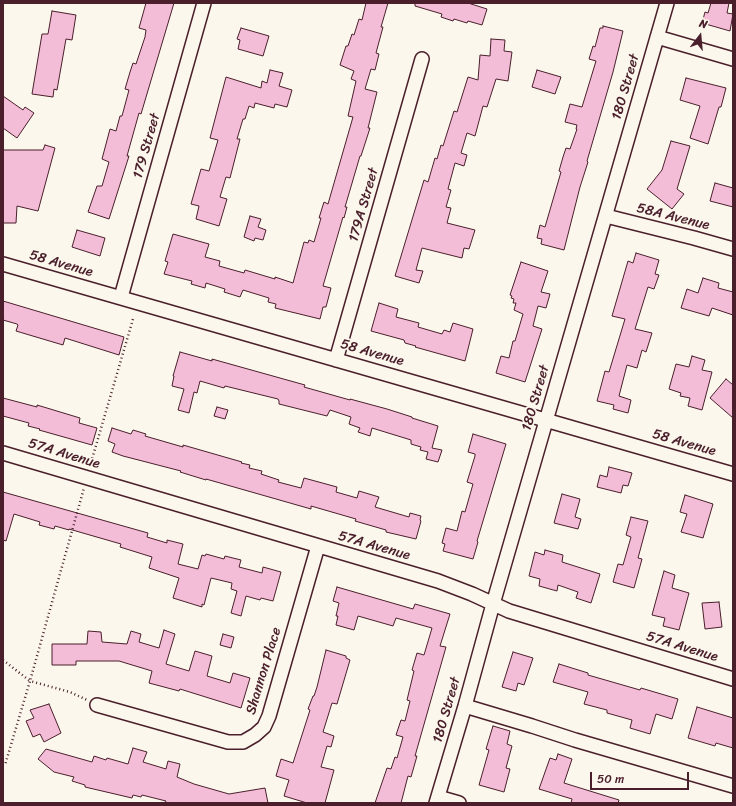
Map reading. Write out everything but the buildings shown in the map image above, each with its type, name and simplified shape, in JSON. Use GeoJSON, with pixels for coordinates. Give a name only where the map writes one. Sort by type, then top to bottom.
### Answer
{"type":"FeatureCollection","features":[{"type":"Feature","properties":{"kind":"street","name":"179 Street"},"geometry":{"type":"LineString","coordinates":[[121,297],[204,3]]}},
{"type":"Feature","properties":{"kind":"street","name":"180 Street"},"geometry":{"type":"LineString","coordinates":[[437,800],[465,706],[492,604],[547,420],[667,3]]}},
{"type":"Feature","properties":{"kind":"street"},"geometry":{"type":"LineString","coordinates":[[658,37],[733,59]]}},
{"type":"Feature","properties":{"kind":"street","name":"179A Street"},"geometry":{"type":"LineString","coordinates":[[336,360],[422,59]]}},
{"type":"Feature","properties":{"kind":"street","name":"58A Avenue"},"geometry":{"type":"LineString","coordinates":[[606,216],[733,249]]}},
{"type":"Feature","properties":{"kind":"street","name":"58 Avenue"},"geometry":{"type":"LineString","coordinates":[[3,264],[733,474]]}},
{"type":"Feature","properties":{"kind":"street","name":"57A Avenue"},"geometry":{"type":"LineString","coordinates":[[3,453],[438,581],[516,614],[733,679]]}},
{"type":"Feature","properties":{"kind":"street","name":"Shannon Place"},"geometry":{"type":"LineString","coordinates":[[96,705],[228,742],[243,742],[255,735],[264,727],[269,716],[318,546]]}},
{"type":"Feature","properties":{"kind":"street"},"geometry":{"type":"LineString","coordinates":[[465,706],[733,786]]}},
{"type":"Feature","properties":{"kind":"street"},"geometry":{"type":"LineString","coordinates":[[437,800],[459,803]]}},
{"type":"Feature","properties":{"kind":"path"},"geometry":{"type":"LineString","coordinates":[[89,472],[133,319]]}},
{"type":"Feature","properties":{"kind":"path"},"geometry":{"type":"LineString","coordinates":[[3,765],[5,765],[30,681],[85,486]]}},
{"type":"Feature","properties":{"kind":"path"},"geometry":{"type":"LineString","coordinates":[[3,660],[30,681],[70,692],[96,705]]}}]}
